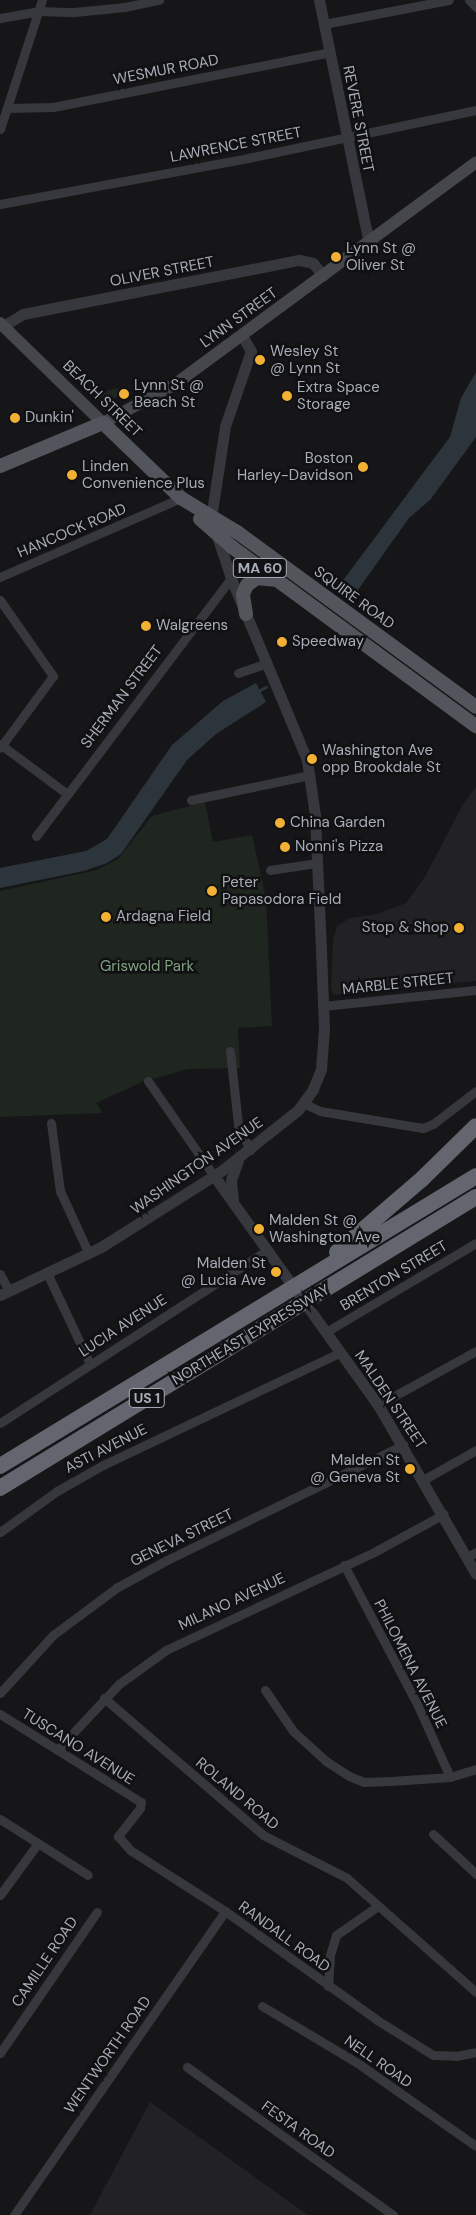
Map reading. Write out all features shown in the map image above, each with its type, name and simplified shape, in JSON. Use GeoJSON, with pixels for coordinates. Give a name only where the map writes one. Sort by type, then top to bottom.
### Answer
{"type":"FeatureCollection","features":[{"type":"Feature","properties":{"kind":"highway"},"geometry":{"type":"LineString","coordinates":[[305,1281],[423,1178],[476,1126]]}},
{"type":"Feature","properties":{"kind":"highway","name":"NORTHEAST EXPRESSWAY"},"geometry":{"type":"LineString","coordinates":[[0,1466],[476,1176]]}},
{"type":"Feature","properties":{"kind":"highway","name":"US 1"},"geometry":{"type":"LineString","coordinates":[[425,1228],[476,1197]]}},
{"type":"Feature","properties":{"kind":"highway"},"geometry":{"type":"LineString","coordinates":[[425,1228],[476,1209]]}},
{"type":"Feature","properties":{"kind":"highway","name":"NORTHEAST EXPRESSWAY"},"geometry":{"type":"LineString","coordinates":[[0,1488],[425,1228]]}},
{"type":"Feature","properties":{"kind":"main road","name":"LYNN STREET"},"geometry":{"type":"LineString","coordinates":[[0,466],[104,423],[174,385],[369,243],[476,162]]}},
{"type":"Feature","properties":{"kind":"main road","name":"BEACH STREET"},"geometry":{"type":"LineString","coordinates":[[1,325],[182,498],[214,533]]}},
{"type":"Feature","properties":{"kind":"main road","name":"BEACH STREET"},"geometry":{"type":"LineString","coordinates":[[182,498],[211,518]]}},
{"type":"Feature","properties":{"kind":"main road","name":"SQUIRE ROAD"},"geometry":{"type":"LineString","coordinates":[[211,518],[237,532],[476,707]]}},
{"type":"Feature","properties":{"kind":"main road","name":"SQUIRE ROAD"},"geometry":{"type":"LineString","coordinates":[[214,533],[476,726]]}},
{"type":"Feature","properties":{"kind":"main road"},"geometry":{"type":"LineString","coordinates":[[246,614],[243,594],[247,585],[264,577],[280,583]]}},
{"type":"Feature","properties":{"kind":"street"},"geometry":{"type":"LineString","coordinates":[[0,129],[42,0]]}},
{"type":"Feature","properties":{"kind":"street"},"geometry":{"type":"LineString","coordinates":[[0,18],[39,11],[82,11],[159,0]]}},
{"type":"Feature","properties":{"kind":"street","name":"REVERE STREET"},"geometry":{"type":"LineString","coordinates":[[319,0],[369,243]]}},
{"type":"Feature","properties":{"kind":"street"},"geometry":{"type":"LineString","coordinates":[[324,24],[449,0]]}},
{"type":"Feature","properties":{"kind":"street"},"geometry":{"type":"LineString","coordinates":[[469,0],[476,7]]}},
{"type":"Feature","properties":{"kind":"street","name":"WESMUR ROAD"},"geometry":{"type":"LineString","coordinates":[[7,108],[52,107],[330,52]]}},
{"type":"Feature","properties":{"kind":"street","name":"LAWRENCE STREET"},"geometry":{"type":"LineString","coordinates":[[0,204],[476,110]]}},
{"type":"Feature","properties":{"kind":"street","name":"OLIVER STREET"},"geometry":{"type":"LineString","coordinates":[[1,325],[22,314],[299,260],[311,261],[323,276]]}},
{"type":"Feature","properties":{"kind":"street","name":"WASHINGTON AVENUE"},"geometry":{"type":"LineString","coordinates":[[4,1293],[89,1254],[240,1158],[303,1104],[315,1085],[322,1062],[323,1006],[310,775],[301,739],[231,578],[214,533],[211,518],[225,426],[251,351],[243,336]]}},
{"type":"Feature","properties":{"kind":"street","name":"HANCOCK ROAD"},"geometry":{"type":"LineString","coordinates":[[0,577],[182,498]]}},
{"type":"Feature","properties":{"kind":"street","name":"SHERMAN STREET"},"geometry":{"type":"LineString","coordinates":[[36,836],[66,793],[231,578]]}},
{"type":"Feature","properties":{"kind":"street"},"geometry":{"type":"LineString","coordinates":[[0,600],[53,676],[1,746],[66,793]]}},
{"type":"Feature","properties":{"kind":"street"},"geometry":{"type":"LineString","coordinates":[[238,673],[267,663]]}},
{"type":"Feature","properties":{"kind":"street"},"geometry":{"type":"LineString","coordinates":[[191,800],[310,775]]}},
{"type":"Feature","properties":{"kind":"street"},"geometry":{"type":"LineString","coordinates":[[270,870],[316,863]]}},
{"type":"Feature","properties":{"kind":"street","name":"MARBLE STREET"},"geometry":{"type":"LineString","coordinates":[[323,1006],[476,990]]}},
{"type":"Feature","properties":{"kind":"street"},"geometry":{"type":"LineString","coordinates":[[230,1051],[238,1125],[250,1150]]}},
{"type":"Feature","properties":{"kind":"street","name":"MALDEN STREET"},"geometry":{"type":"LineString","coordinates":[[148,1081],[234,1204],[264,1252],[341,1352],[378,1405],[444,1514],[472,1554],[476,1574]]}},
{"type":"Feature","properties":{"kind":"street"},"geometry":{"type":"LineString","coordinates":[[303,1104],[317,1110],[426,1127],[476,1091]]}},
{"type":"Feature","properties":{"kind":"street"},"geometry":{"type":"LineString","coordinates":[[51,1123],[60,1192],[89,1254]]}},
{"type":"Feature","properties":{"kind":"street"},"geometry":{"type":"LineString","coordinates":[[234,1204],[231,1180],[240,1158]]}},
{"type":"Feature","properties":{"kind":"street","name":"BRENTON STREET"},"geometry":{"type":"LineString","coordinates":[[326,1332],[476,1243]]}},
{"type":"Feature","properties":{"kind":"street","name":"LUCIA AVENUE"},"geometry":{"type":"LineString","coordinates":[[0,1422],[264,1252]]}},
{"type":"Feature","properties":{"kind":"street"},"geometry":{"type":"LineString","coordinates":[[47,1273],[90,1364]]}},
{"type":"Feature","properties":{"kind":"street"},"geometry":{"type":"LineString","coordinates":[[0,1274],[4,1293]]}},
{"type":"Feature","properties":{"kind":"street"},"geometry":{"type":"LineString","coordinates":[[378,1405],[476,1350]]}},
{"type":"Feature","properties":{"kind":"street","name":"ASTI AVENUE"},"geometry":{"type":"LineString","coordinates":[[0,1532],[57,1491],[103,1465],[341,1352]]}},
{"type":"Feature","properties":{"kind":"street","name":"GENEVA STREET"},"geometry":{"type":"LineString","coordinates":[[0,1693],[53,1635],[116,1588],[167,1560],[403,1445]]}},
{"type":"Feature","properties":{"kind":"street"},"geometry":{"type":"LineString","coordinates":[[423,1480],[476,1450]]}},
{"type":"Feature","properties":{"kind":"street","name":"MILANO AVENUE"},"geometry":{"type":"LineString","coordinates":[[57,1750],[104,1698],[135,1671],[174,1645],[344,1565],[444,1514]]}},
{"type":"Feature","properties":{"kind":"street","name":"PHILOMENA AVENUE"},"geometry":{"type":"LineString","coordinates":[[344,1565],[418,1706],[450,1777]]}},
{"type":"Feature","properties":{"kind":"street"},"geometry":{"type":"LineString","coordinates":[[265,1690],[293,1731],[326,1761],[349,1776],[364,1782],[450,1777],[476,1769]]}},
{"type":"Feature","properties":{"kind":"street","name":"ROLAND ROAD"},"geometry":{"type":"LineString","coordinates":[[104,1698],[263,1835],[337,1871],[476,1992]]}},
{"type":"Feature","properties":{"kind":"street","name":"TUSCANO AVENUE"},"geometry":{"type":"LineString","coordinates":[[0,1714],[141,1804]]}},
{"type":"Feature","properties":{"kind":"street","name":"RANDALL ROAD"},"geometry":{"type":"LineString","coordinates":[[141,1804],[119,1835],[122,1843],[225,1911],[328,1986],[433,2056],[456,2056],[476,2052]]}},
{"type":"Feature","properties":{"kind":"street"},"geometry":{"type":"LineString","coordinates":[[0,1819],[88,1875]]}},
{"type":"Feature","properties":{"kind":"street"},"geometry":{"type":"LineString","coordinates":[[433,1834],[476,1874]]}},
{"type":"Feature","properties":{"kind":"street"},"geometry":{"type":"LineString","coordinates":[[0,1895],[38,1843]]}},
{"type":"Feature","properties":{"kind":"street"},"geometry":{"type":"LineString","coordinates":[[328,1986],[330,1955],[336,1935],[378,1906]]}},
{"type":"Feature","properties":{"kind":"street","name":"WENTWORTH ROAD"},"geometry":{"type":"LineString","coordinates":[[14,2215],[225,1911]]}},
{"type":"Feature","properties":{"kind":"street","name":"CAMILLE ROAD"},"geometry":{"type":"LineString","coordinates":[[0,2052],[96,1912]]}},
{"type":"Feature","properties":{"kind":"street","name":"NELL ROAD"},"geometry":{"type":"LineString","coordinates":[[262,2006],[356,2062],[476,2146]]}},
{"type":"Feature","properties":{"kind":"street","name":"FESTA ROAD"},"geometry":{"type":"LineString","coordinates":[[187,2068],[393,2215]]}},
{"type":"Feature","properties":{"kind":"shaded area"},"geometry":{"type":"Polygon","coordinates":[[[476,372],[476,437],[430,500],[409,518],[350,601],[335,591],[450,437],[461,398],[476,372]]]}},
{"type":"Feature","properties":{"kind":"shaded area"},"geometry":{"type":"Polygon","coordinates":[[[256,683],[266,702],[216,734],[187,760],[121,854],[107,863],[84,871],[0,888],[0,868],[86,851],[107,839],[172,745],[223,701],[256,683]]]}},
{"type":"Feature","properties":{"kind":"shaded area"},"geometry":{"type":"Polygon","coordinates":[[[476,787],[476,981],[334,995],[331,990],[333,940],[337,926],[350,918],[377,914],[406,903],[426,875],[462,806],[476,787]]]}},
{"type":"Feature","properties":{"kind":"shaded area"},"geometry":{"type":"Polygon","coordinates":[[[150,2102],[308,2215],[90,2215],[150,2102]]]}},
{"type":"Feature","properties":{"kind":"green space"},"geometry":{"type":"Polygon","coordinates":[[[121,388],[123,392],[109,403],[90,394],[121,388]]]}},
{"type":"Feature","properties":{"kind":"green space","name":"Griswold Park"},"geometry":{"type":"Polygon","coordinates":[[[205,802],[213,842],[252,835],[266,899],[272,1026],[238,1028],[240,1068],[188,1069],[142,1082],[96,1103],[103,1113],[0,1117],[0,891],[97,870],[118,859],[152,816],[205,802]]]}},
{"type":"Feature","properties":{"kind":"waterway"},"geometry":{"type":"LineString","coordinates":[[258,691],[266,687]]}},
{"type":"Feature","properties":{"kind":"place","name":"Lynn St @ Oliver St"},"geometry":{"type":"Point","coordinates":[336,257]}},
{"type":"Feature","properties":{"kind":"place","name":"Wesley St @ Lynn St"},"geometry":{"type":"Point","coordinates":[260,360]}},
{"type":"Feature","properties":{"kind":"place","name":"Lynn St @ Beach St"},"geometry":{"type":"Point","coordinates":[124,394]}},
{"type":"Feature","properties":{"kind":"place","name":"Extra Space Storage"},"geometry":{"type":"Point","coordinates":[287,396]}},
{"type":"Feature","properties":{"kind":"place","name":"Dunkin'"},"geometry":{"type":"Point","coordinates":[15,418]}},
{"type":"Feature","properties":{"kind":"place","name":"Boston Harley-Davidson"},"geometry":{"type":"Point","coordinates":[363,467]}},
{"type":"Feature","properties":{"kind":"place","name":"Linden Convenience Plus"},"geometry":{"type":"Point","coordinates":[72,475]}},
{"type":"Feature","properties":{"kind":"place","name":"Walgreens"},"geometry":{"type":"Point","coordinates":[146,626]}},
{"type":"Feature","properties":{"kind":"place","name":"Speedway"},"geometry":{"type":"Point","coordinates":[282,642]}},
{"type":"Feature","properties":{"kind":"place","name":"Washington Ave opp Brookdale St"},"geometry":{"type":"Point","coordinates":[312,759]}},
{"type":"Feature","properties":{"kind":"place","name":"China Garden"},"geometry":{"type":"Point","coordinates":[280,823]}},
{"type":"Feature","properties":{"kind":"place","name":"Nonni's Pizza"},"geometry":{"type":"Point","coordinates":[285,847]}},
{"type":"Feature","properties":{"kind":"place","name":"Peter Papasodora Field"},"geometry":{"type":"Point","coordinates":[212,891]}},
{"type":"Feature","properties":{"kind":"place","name":"Ardagna Field"},"geometry":{"type":"Point","coordinates":[106,917]}},
{"type":"Feature","properties":{"kind":"place","name":"Stop & Shop"},"geometry":{"type":"Point","coordinates":[459,928]}},
{"type":"Feature","properties":{"kind":"place","name":"Malden St @ Washington Ave"},"geometry":{"type":"Point","coordinates":[259,1229]}},
{"type":"Feature","properties":{"kind":"place","name":"Malden St @ Lucia Ave"},"geometry":{"type":"Point","coordinates":[276,1272]}},
{"type":"Feature","properties":{"kind":"place","name":"Malden St @ Geneva St"},"geometry":{"type":"Point","coordinates":[410,1469]}}]}
